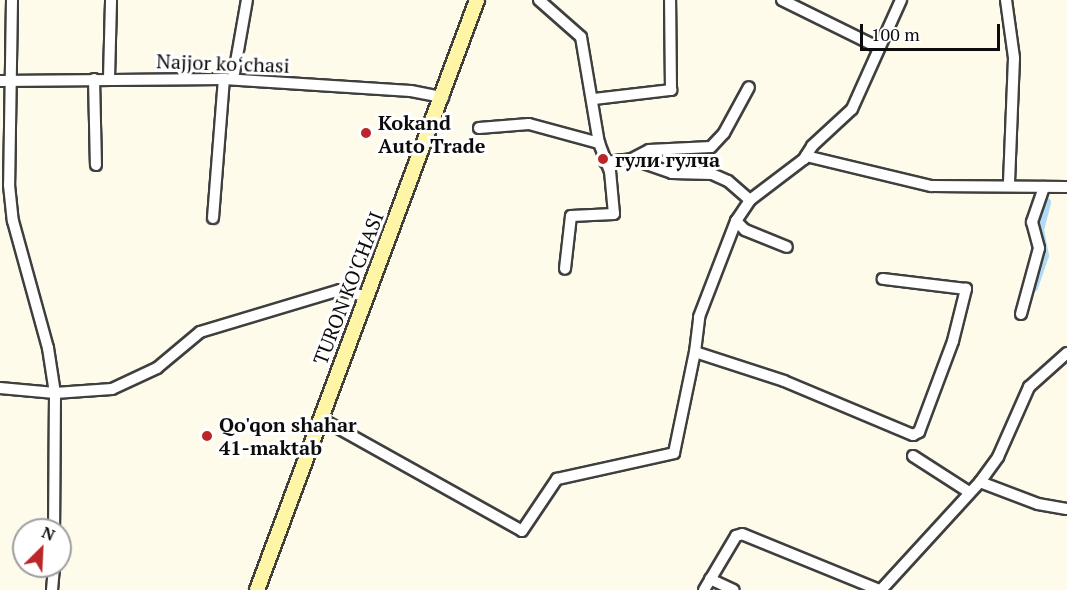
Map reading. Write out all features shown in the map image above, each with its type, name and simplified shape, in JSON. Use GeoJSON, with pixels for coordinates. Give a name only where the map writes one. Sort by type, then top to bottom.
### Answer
{"type":"FeatureCollection","features":[{"type":"Feature","properties":{"kind":"main road","name":"TURON KO'CHASI"},"geometry":{"type":"LineString","coordinates":[[257,590],[364,296],[443,98],[474,1]]}},
{"type":"Feature","properties":{"kind":"street"},"geometry":{"type":"LineString","coordinates":[[12,0],[5,81],[13,221],[48,348],[55,393],[54,518]]}},
{"type":"Feature","properties":{"kind":"street"},"geometry":{"type":"LineString","coordinates":[[109,78],[111,0]]}},
{"type":"Feature","properties":{"kind":"street"},"geometry":{"type":"LineString","coordinates":[[213,218],[228,79],[247,0]]}},
{"type":"Feature","properties":{"kind":"street"},"geometry":{"type":"LineString","coordinates":[[539,0],[581,37],[594,99],[599,143],[605,162],[614,213],[571,216],[565,269]]}},
{"type":"Feature","properties":{"kind":"street"},"geometry":{"type":"LineString","coordinates":[[594,99],[671,90],[670,0]]}},
{"type":"Feature","properties":{"kind":"street"},"geometry":{"type":"LineString","coordinates":[[782,0],[879,48]]}},
{"type":"Feature","properties":{"kind":"street"},"geometry":{"type":"LineString","coordinates":[[320,418],[522,531],[557,479],[675,452],[695,352],[699,317],[736,221],[750,200],[806,156],[852,109],[902,0]]}},
{"type":"Feature","properties":{"kind":"street"},"geometry":{"type":"LineString","coordinates":[[1006,0],[1014,58],[1009,186]]}},
{"type":"Feature","properties":{"kind":"street","name":"Najjor koʻchasi"},"geometry":{"type":"LineString","coordinates":[[5,81],[109,78],[228,79],[411,91],[443,98]]}},
{"type":"Feature","properties":{"kind":"street"},"geometry":{"type":"LineString","coordinates":[[94,79],[96,165]]}},
{"type":"Feature","properties":{"kind":"street"},"geometry":{"type":"LineString","coordinates":[[605,162],[632,159],[649,150],[711,147],[724,133],[749,87]]}},
{"type":"Feature","properties":{"kind":"street"},"geometry":{"type":"LineString","coordinates":[[479,128],[530,124],[599,143]]}},
{"type":"Feature","properties":{"kind":"street"},"geometry":{"type":"LineString","coordinates":[[806,156],[931,186],[1067,187]]}},
{"type":"Feature","properties":{"kind":"street"},"geometry":{"type":"LineString","coordinates":[[632,159],[672,173],[712,174],[728,180],[750,200]]}},
{"type":"Feature","properties":{"kind":"street"},"geometry":{"type":"LineString","coordinates":[[1022,314],[1039,248],[1032,222],[1044,187]]}},
{"type":"Feature","properties":{"kind":"street"},"geometry":{"type":"LineString","coordinates":[[736,221],[745,230],[788,247]]}},
{"type":"Feature","properties":{"kind":"street"},"geometry":{"type":"LineString","coordinates":[[695,352],[784,381],[913,435],[919,432],[950,352],[966,289],[883,279]]}},
{"type":"Feature","properties":{"kind":"street"},"geometry":{"type":"LineString","coordinates":[[0,388],[55,393],[112,389],[157,368],[200,332],[340,290],[364,296]]}},
{"type":"Feature","properties":{"kind":"street"},"geometry":{"type":"LineString","coordinates":[[704,590],[735,536],[742,534],[880,590],[980,482],[998,457],[1029,387],[1067,354]]}},
{"type":"Feature","properties":{"kind":"street"},"geometry":{"type":"LineString","coordinates":[[913,456],[969,492]]}},
{"type":"Feature","properties":{"kind":"street"},"geometry":{"type":"LineString","coordinates":[[980,482],[1038,504],[1067,509]]}},
{"type":"Feature","properties":{"kind":"street"},"geometry":{"type":"LineString","coordinates":[[710,579],[734,590]]}},
{"type":"Feature","properties":{"kind":"waterway"},"geometry":{"type":"LineString","coordinates":[[1033,287],[1044,255],[1039,229],[1046,202]]}},
{"type":"Feature","properties":{"kind":"place","name":"Kokand Auto Trade"},"geometry":{"type":"Point","coordinates":[366,133]}},
{"type":"Feature","properties":{"kind":"place","name":"гули гулча"},"geometry":{"type":"Point","coordinates":[603,159]}},
{"type":"Feature","properties":{"kind":"place","name":"Qo'qon shahar 41-maktab"},"geometry":{"type":"Point","coordinates":[207,436]}}]}
